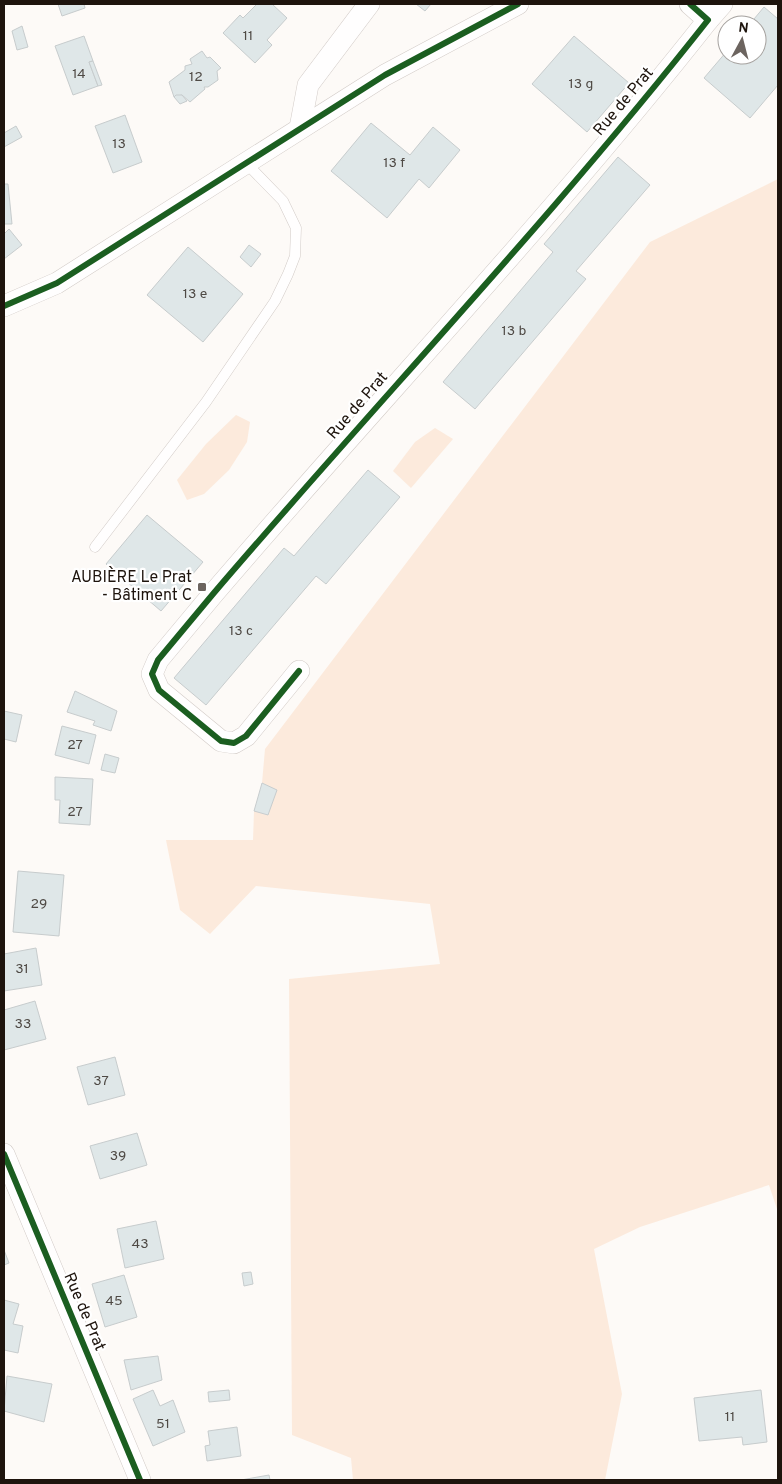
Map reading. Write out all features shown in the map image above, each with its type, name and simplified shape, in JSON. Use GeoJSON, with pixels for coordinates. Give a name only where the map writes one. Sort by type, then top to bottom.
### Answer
{"type":"FeatureCollection","features":[{"type":"Feature","properties":{"kind":"street"},"geometry":{"type":"LineString","coordinates":[[300,128],[308,85],[369,4]]}},
{"type":"Feature","properties":{"kind":"street"},"geometry":{"type":"LineString","coordinates":[[4,306],[57,283],[389,73],[518,4]]}},
{"type":"Feature","properties":{"kind":"street"},"geometry":{"type":"LineString","coordinates":[[690,4],[708,20]]}},
{"type":"Feature","properties":{"kind":"street","name":"Rue de Prat"},"geometry":{"type":"LineString","coordinates":[[299,672],[246,736],[234,743],[221,742],[159,690],[152,674],[158,660],[225,579],[600,151],[722,4]]}},
{"type":"Feature","properties":{"kind":"street","name":"Rue de Prat"},"geometry":{"type":"LineString","coordinates":[[4,1154],[8,1180],[140,1480]]}},
{"type":"Feature","properties":{"kind":"lane"},"geometry":{"type":"LineString","coordinates":[[95,547],[206,402],[275,301],[288,274],[295,256],[296,228],[283,201],[246,163]]}},
{"type":"Feature","properties":{"kind":"shaded area"},"geometry":{"type":"Polygon","coordinates":[[[778,179],[778,1212],[769,1185],[640,1227],[594,1249],[622,1394],[605,1480],[353,1480],[351,1458],[292,1435],[289,979],[440,964],[430,904],[256,886],[210,934],[180,910],[166,840],[253,840],[254,811],[268,815],[276,790],[262,783],[265,749],[650,242],[778,179]]]}},
{"type":"Feature","properties":{"kind":"shaded area"},"geometry":{"type":"Polygon","coordinates":[[[236,415],[250,422],[247,442],[229,470],[204,494],[187,500],[177,480],[206,444],[236,415]]]}},
{"type":"Feature","properties":{"kind":"shaded area"},"geometry":{"type":"Polygon","coordinates":[[[435,428],[453,439],[411,488],[393,471],[415,442],[435,428]]]}},
{"type":"Feature","properties":{"kind":"building"},"geometry":{"type":"Polygon","coordinates":[[[58,4],[84,4],[85,8],[62,16],[58,4]]]}},
{"type":"Feature","properties":{"kind":"building"},"geometry":{"type":"Polygon","coordinates":[[[257,4],[272,4],[287,18],[267,40],[272,45],[255,63],[223,33],[240,15],[243,18],[257,4]]]}},
{"type":"Feature","properties":{"kind":"building"},"geometry":{"type":"Polygon","coordinates":[[[416,4],[431,4],[425,11],[416,4]]]}},
{"type":"Feature","properties":{"kind":"building"},"geometry":{"type":"Polygon","coordinates":[[[764,7],[778,19],[778,85],[750,118],[704,78],[717,63],[717,65],[767,65],[767,15],[757,15],[764,7]]]}},
{"type":"Feature","properties":{"kind":"building"},"geometry":{"type":"Polygon","coordinates":[[[22,26],[28,47],[17,50],[12,31],[22,26]]]}},
{"type":"Feature","properties":{"kind":"building"},"geometry":{"type":"Polygon","coordinates":[[[84,36],[93,61],[89,62],[98,86],[73,95],[55,46],[84,36]]]}},
{"type":"Feature","properties":{"kind":"building"},"geometry":{"type":"Polygon","coordinates":[[[574,36],[629,83],[587,132],[532,84],[574,36]]]}},
{"type":"Feature","properties":{"kind":"building"},"geometry":{"type":"Polygon","coordinates":[[[202,51],[207,58],[210,57],[221,68],[217,71],[218,80],[208,87],[204,87],[205,89],[190,102],[182,95],[174,97],[169,82],[185,70],[185,66],[192,64],[190,59],[202,51]]]}},
{"type":"Feature","properties":{"kind":"building"},"geometry":{"type":"Polygon","coordinates":[[[93,61],[102,85],[98,86],[89,62],[93,61]]]}},
{"type":"Feature","properties":{"kind":"building"},"geometry":{"type":"Polygon","coordinates":[[[182,95],[187,101],[180,104],[174,97],[182,95]]]}},
{"type":"Feature","properties":{"kind":"building"},"geometry":{"type":"Polygon","coordinates":[[[125,115],[142,162],[113,173],[95,126],[125,115]]]}},
{"type":"Feature","properties":{"kind":"building"},"geometry":{"type":"Polygon","coordinates":[[[371,123],[410,155],[433,127],[460,150],[429,188],[419,179],[387,218],[331,171],[371,123]]]}},
{"type":"Feature","properties":{"kind":"building"},"geometry":{"type":"Polygon","coordinates":[[[16,126],[22,137],[4,147],[4,133],[16,126]]]}},
{"type":"Feature","properties":{"kind":"building"},"geometry":{"type":"Polygon","coordinates":[[[618,157],[650,185],[576,271],[586,279],[475,409],[443,382],[553,252],[544,244],[618,157]]]}},
{"type":"Feature","properties":{"kind":"building"},"geometry":{"type":"Polygon","coordinates":[[[4,184],[8,184],[12,224],[4,224],[4,184]]]}},
{"type":"Feature","properties":{"kind":"building"},"geometry":{"type":"Polygon","coordinates":[[[9,229],[22,245],[4,259],[4,234],[9,229]]]}},
{"type":"Feature","properties":{"kind":"building"},"geometry":{"type":"Polygon","coordinates":[[[249,245],[261,254],[251,267],[240,257],[249,245]]]}},
{"type":"Feature","properties":{"kind":"building"},"geometry":{"type":"Polygon","coordinates":[[[188,247],[243,294],[203,342],[147,295],[188,247]]]}},
{"type":"Feature","properties":{"kind":"building"},"geometry":{"type":"Polygon","coordinates":[[[368,470],[400,497],[326,584],[316,576],[206,705],[174,678],[284,548],[294,556],[368,470]]]}},
{"type":"Feature","properties":{"kind":"building"},"geometry":{"type":"Polygon","coordinates":[[[147,515],[203,562],[161,611],[106,564],[147,515]]]}},
{"type":"Feature","properties":{"kind":"building"},"geometry":{"type":"Polygon","coordinates":[[[75,691],[117,711],[111,731],[93,725],[95,721],[67,712],[75,691]]]}},
{"type":"Feature","properties":{"kind":"building"},"geometry":{"type":"Polygon","coordinates":[[[4,711],[22,715],[16,742],[4,739],[4,711]]]}},
{"type":"Feature","properties":{"kind":"building"},"geometry":{"type":"Polygon","coordinates":[[[62,726],[96,735],[89,764],[55,755],[62,726]]]}},
{"type":"Feature","properties":{"kind":"building"},"geometry":{"type":"Polygon","coordinates":[[[105,754],[119,758],[115,773],[101,770],[105,754]]]}},
{"type":"Feature","properties":{"kind":"building"},"geometry":{"type":"Polygon","coordinates":[[[55,777],[93,779],[90,825],[59,823],[60,800],[55,800],[55,777]]]}},
{"type":"Feature","properties":{"kind":"building"},"geometry":{"type":"Polygon","coordinates":[[[262,783],[277,790],[268,815],[254,811],[262,783]]]}},
{"type":"Feature","properties":{"kind":"building"},"geometry":{"type":"Polygon","coordinates":[[[18,871],[64,875],[59,936],[13,932],[18,871]]]}},
{"type":"Feature","properties":{"kind":"building"},"geometry":{"type":"Polygon","coordinates":[[[36,948],[42,985],[4,991],[4,954],[36,948]]]}},
{"type":"Feature","properties":{"kind":"building"},"geometry":{"type":"Polygon","coordinates":[[[35,1001],[46,1039],[4,1050],[4,1010],[35,1001]]]}},
{"type":"Feature","properties":{"kind":"building"},"geometry":{"type":"Polygon","coordinates":[[[115,1057],[125,1095],[88,1105],[77,1067],[115,1057]]]}},
{"type":"Feature","properties":{"kind":"building"},"geometry":{"type":"Polygon","coordinates":[[[137,1133],[147,1165],[100,1179],[90,1146],[137,1133]]]}},
{"type":"Feature","properties":{"kind":"building"},"geometry":{"type":"Polygon","coordinates":[[[156,1221],[164,1259],[125,1268],[117,1229],[156,1221]]]}},
{"type":"Feature","properties":{"kind":"building"},"geometry":{"type":"Polygon","coordinates":[[[4,1250],[9,1263],[4,1265],[4,1250]]]}},
{"type":"Feature","properties":{"kind":"building"},"geometry":{"type":"Polygon","coordinates":[[[251,1272],[253,1284],[244,1286],[242,1273],[251,1272]]]}},
{"type":"Feature","properties":{"kind":"building"},"geometry":{"type":"Polygon","coordinates":[[[124,1275],[137,1317],[105,1327],[92,1284],[124,1275]]]}},
{"type":"Feature","properties":{"kind":"building"},"geometry":{"type":"Polygon","coordinates":[[[4,1300],[19,1304],[13,1324],[23,1326],[18,1353],[4,1350],[4,1300]]]}},
{"type":"Feature","properties":{"kind":"building"},"geometry":{"type":"Polygon","coordinates":[[[158,1356],[162,1380],[131,1390],[124,1360],[158,1356]]]}},
{"type":"Feature","properties":{"kind":"building"},"geometry":{"type":"Polygon","coordinates":[[[7,1376],[52,1384],[44,1422],[4,1411],[7,1376]]]}},
{"type":"Feature","properties":{"kind":"building"},"geometry":{"type":"Polygon","coordinates":[[[153,1390],[160,1406],[173,1400],[185,1432],[153,1446],[133,1399],[153,1390]]]}},
{"type":"Feature","properties":{"kind":"building"},"geometry":{"type":"Polygon","coordinates":[[[229,1390],[230,1400],[209,1402],[208,1392],[229,1390]]]}},
{"type":"Feature","properties":{"kind":"building"},"geometry":{"type":"Polygon","coordinates":[[[761,1390],[767,1442],[743,1445],[742,1437],[699,1441],[694,1398],[761,1390]]]}},
{"type":"Feature","properties":{"kind":"building"},"geometry":{"type":"Polygon","coordinates":[[[237,1427],[241,1456],[207,1461],[205,1446],[210,1445],[208,1431],[237,1427]]]}},
{"type":"Feature","properties":{"kind":"building"},"geometry":{"type":"Polygon","coordinates":[[[269,1475],[270,1480],[241,1480],[269,1475]]]}},
{"type":"Feature","properties":{"kind":"cycle path"},"geometry":{"type":"LineString","coordinates":[[4,306],[57,283],[385,75],[518,4]]}},
{"type":"Feature","properties":{"kind":"cycle path"},"geometry":{"type":"LineString","coordinates":[[299,671],[246,736],[234,743],[221,741],[159,690],[152,674],[158,660],[213,594],[526,238],[649,94],[708,20],[690,4]]}},
{"type":"Feature","properties":{"kind":"cycle path"},"geometry":{"type":"LineString","coordinates":[[4,1154],[140,1480]]}},
{"type":"Feature","properties":{"kind":"place","name":"AUBIÈRE Le Prat - Bâtiment C"},"geometry":{"type":"Point","coordinates":[202,587]}}]}
